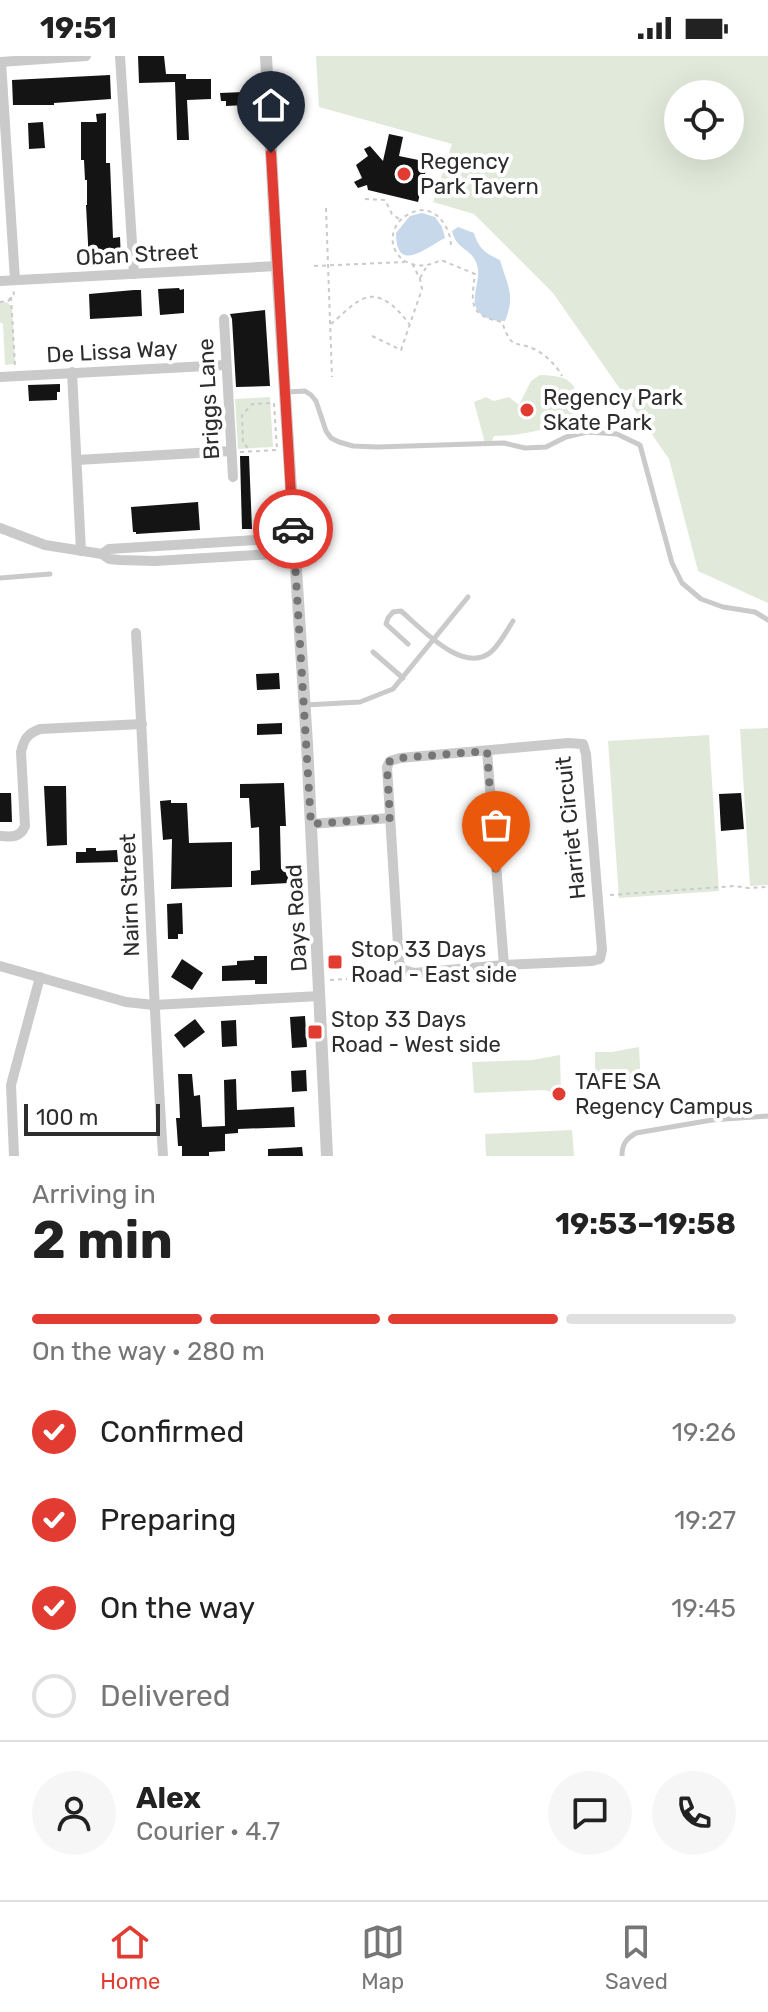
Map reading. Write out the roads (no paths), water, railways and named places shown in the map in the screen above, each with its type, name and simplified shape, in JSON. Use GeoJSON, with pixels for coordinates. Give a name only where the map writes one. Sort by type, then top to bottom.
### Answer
{"type":"FeatureCollection","features":[{"type":"Feature","properties":{"kind":"street"},"geometry":{"type":"LineString","coordinates":[[14,284],[1,62],[86,56]]}},
{"type":"Feature","properties":{"kind":"street"},"geometry":{"type":"LineString","coordinates":[[120,56],[134,274]]}},
{"type":"Feature","properties":{"kind":"street","name":"Days Road"},"geometry":{"type":"LineString","coordinates":[[266,56],[305,705],[327,1156]]}},
{"type":"Feature","properties":{"kind":"street","name":"Oban Street"},"geometry":{"type":"LineString","coordinates":[[0,281],[14,284],[277,266]]}},
{"type":"Feature","properties":{"kind":"street","name":"Briggs Lane"},"geometry":{"type":"LineString","coordinates":[[224,319],[235,452],[233,477]]}},
{"type":"Feature","properties":{"kind":"street","name":"De Lissa Way"},"geometry":{"type":"LineString","coordinates":[[0,377],[226,365]]}},
{"type":"Feature","properties":{"kind":"street"},"geometry":{"type":"LineString","coordinates":[[72,372],[81,551]]}},
{"type":"Feature","properties":{"kind":"street"},"geometry":{"type":"LineString","coordinates":[[77,460],[235,452]]}},
{"type":"Feature","properties":{"kind":"street"},"geometry":{"type":"LineString","coordinates":[[1,531],[45,545],[120,560],[273,554],[294,546]]}},
{"type":"Feature","properties":{"kind":"street"},"geometry":{"type":"LineString","coordinates":[[102,554],[109,549],[247,540],[273,539],[294,546]]}},
{"type":"Feature","properties":{"kind":"street"},"geometry":{"type":"LineString","coordinates":[[246,556],[249,550],[247,540]]}},
{"type":"Feature","properties":{"kind":"street","name":"Nairn Street"},"geometry":{"type":"LineString","coordinates":[[136,633],[163,1156]]}},
{"type":"Feature","properties":{"kind":"street"},"geometry":{"type":"LineString","coordinates":[[0,836],[15,837],[22,833],[25,826],[21,752],[29,734],[40,729],[142,724]]}},
{"type":"Feature","properties":{"kind":"street","name":"Harriet Circuit"},"geometry":{"type":"LineString","coordinates":[[357,979],[382,978],[401,969],[414,973],[600,959],[602,950],[583,744],[390,761],[387,767],[401,969]]}},
{"type":"Feature","properties":{"kind":"street"},"geometry":{"type":"LineString","coordinates":[[487,751],[504,965]]}},
{"type":"Feature","properties":{"kind":"street"},"geometry":{"type":"LineString","coordinates":[[311,824],[390,818]]}},
{"type":"Feature","properties":{"kind":"street"},"geometry":{"type":"LineString","coordinates":[[0,966],[126,1002],[154,1005],[320,996]]}},
{"type":"Feature","properties":{"kind":"street"},"geometry":{"type":"LineString","coordinates":[[14,1156],[11,1085],[40,977]]}},
{"type":"Feature","properties":{"kind":"lane"},"geometry":{"type":"LineString","coordinates":[[285,392],[305,391],[311,395],[331,438],[353,446],[504,443],[525,448],[546,447],[566,437],[587,432],[617,434],[640,445],[672,563],[682,583],[701,599],[723,607],[755,612],[768,620]]}},
{"type":"Feature","properties":{"kind":"lane"},"geometry":{"type":"LineString","coordinates":[[0,578],[50,574]]}},
{"type":"Feature","properties":{"kind":"lane"},"geometry":{"type":"LineString","coordinates":[[305,705],[360,702],[393,689],[468,597]]}},
{"type":"Feature","properties":{"kind":"lane"},"geometry":{"type":"LineString","coordinates":[[408,644],[386,624],[393,612],[401,611],[434,639],[464,658],[480,658],[492,651],[513,621]]}},
{"type":"Feature","properties":{"kind":"lane"},"geometry":{"type":"LineString","coordinates":[[373,652],[403,678]]}},
{"type":"Feature","properties":{"kind":"lane"},"geometry":{"type":"LineString","coordinates":[[622,1156],[622,1147],[636,1133],[712,1120],[768,1116]]}},
{"type":"Feature","properties":{"kind":"water"},"geometry":{"type":"Polygon","coordinates":[[[422,213],[435,217],[445,238],[414,255],[401,253],[396,233],[410,216],[422,213]]]}},
{"type":"Feature","properties":{"kind":"water"},"geometry":{"type":"Polygon","coordinates":[[[458,227],[474,233],[483,250],[500,260],[510,297],[505,321],[487,318],[476,309],[477,266],[454,237],[452,231],[458,227]]]}},
{"type":"Feature","properties":{"kind":"place","name":"Regency Park Tavern"},"geometry":{"type":"Point","coordinates":[404,174]}},
{"type":"Feature","properties":{"kind":"place","name":"Regency Park Skate Park"},"geometry":{"type":"Point","coordinates":[527,410]}},
{"type":"Feature","properties":{"kind":"place","name":"Stop 33 Days Road - East side"},"geometry":{"type":"Point","coordinates":[335,962]}},
{"type":"Feature","properties":{"kind":"place","name":"Stop 33 Days Road - West side"},"geometry":{"type":"Point","coordinates":[315,1032]}},
{"type":"Feature","properties":{"kind":"place","name":"TAFE SA Regency Campus"},"geometry":{"type":"Point","coordinates":[559,1094]}}]}
